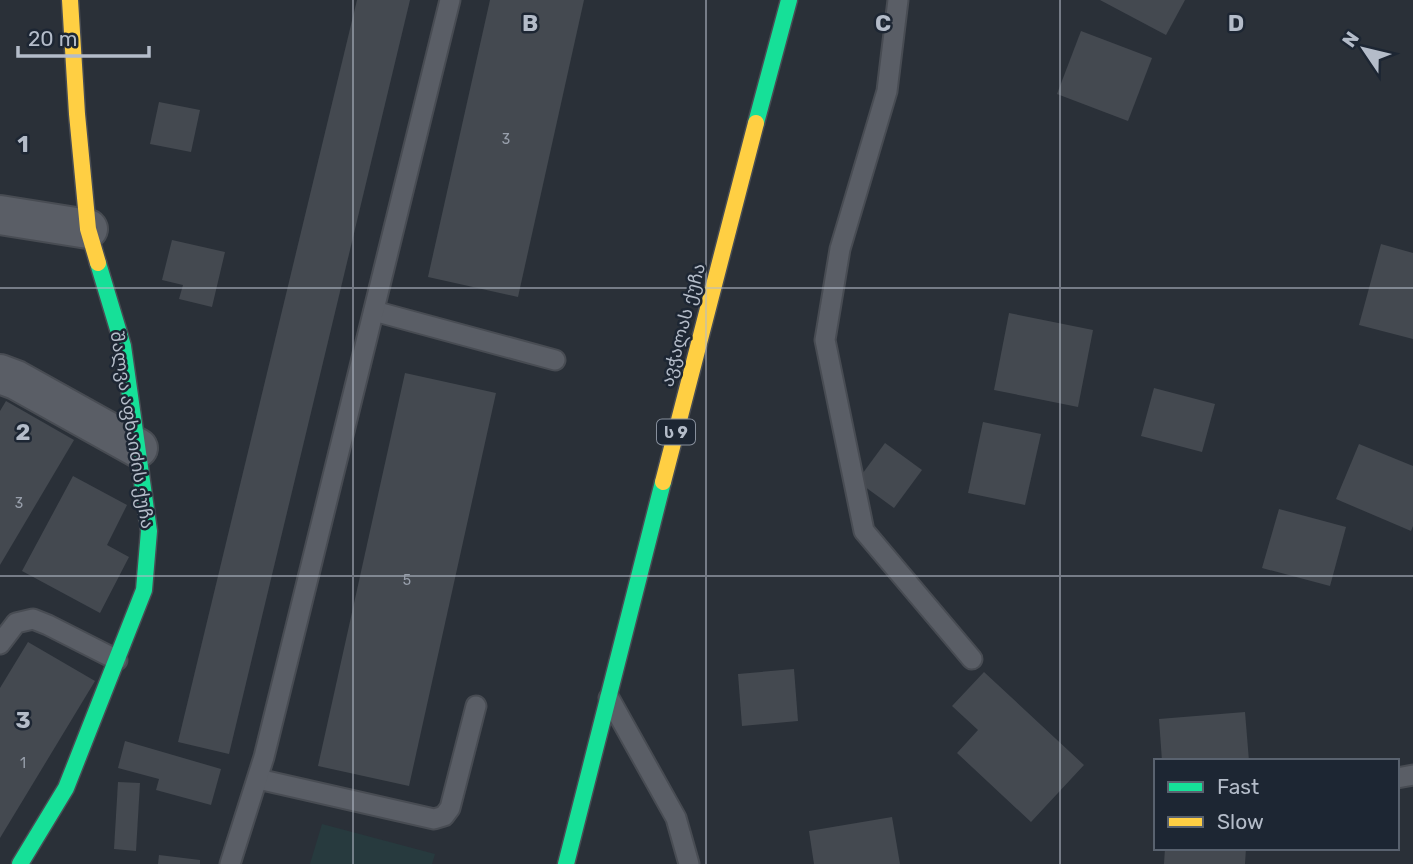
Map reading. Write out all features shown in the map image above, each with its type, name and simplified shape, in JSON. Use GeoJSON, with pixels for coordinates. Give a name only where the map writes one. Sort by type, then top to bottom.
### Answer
{"type":"FeatureCollection","features":[{"type":"Feature","properties":{"kind":"main road","name":"შალვა აფხაიძის ქუჩა"},"geometry":{"type":"LineString","coordinates":[[20,864],[66,788],[145,590],[149,531],[123,346],[88,229],[76,114],[70,0]]}},
{"type":"Feature","properties":{"kind":"main road","name":"ავჭალას ქუჩა"},"geometry":{"type":"LineString","coordinates":[[566,864],[698,342],[789,0]]}},
{"type":"Feature","properties":{"kind":"street"},"geometry":{"type":"LineString","coordinates":[[0,215],[88,229]]}},
{"type":"Feature","properties":{"kind":"street"},"geometry":{"type":"LineString","coordinates":[[0,374],[16,380],[138,448]]}},
{"type":"Feature","properties":{"kind":"lane"},"geometry":{"type":"LineString","coordinates":[[230,864],[258,779],[450,0]]}},
{"type":"Feature","properties":{"kind":"lane"},"geometry":{"type":"LineString","coordinates":[[898,0],[887,91],[839,249],[825,340],[864,531],[972,659]]}},
{"type":"Feature","properties":{"kind":"lane"},"geometry":{"type":"LineString","coordinates":[[374,311],[555,360]]}},
{"type":"Feature","properties":{"kind":"lane"},"geometry":{"type":"LineString","coordinates":[[0,644],[16,623],[33,619],[117,660]]}},
{"type":"Feature","properties":{"kind":"lane"},"geometry":{"type":"LineString","coordinates":[[608,697],[676,818],[689,864]]}},
{"type":"Feature","properties":{"kind":"lane"},"geometry":{"type":"LineString","coordinates":[[258,779],[434,819],[444,816],[450,808],[476,706]]}},
{"type":"Feature","properties":{"kind":"green space"},"geometry":{"type":"Polygon","coordinates":[[[322,824],[435,854],[432,864],[310,864],[322,824]]]}},
{"type":"Feature","properties":{"kind":"building"},"geometry":{"type":"Polygon","coordinates":[[[357,0],[410,0],[229,754],[178,742],[357,0]]]}},
{"type":"Feature","properties":{"kind":"building"},"geometry":{"type":"Polygon","coordinates":[[[490,0],[584,0],[518,297],[428,277],[490,0]]]}},
{"type":"Feature","properties":{"kind":"building"},"geometry":{"type":"Polygon","coordinates":[[[1100,0],[1185,0],[1166,35],[1100,0]]]}},
{"type":"Feature","properties":{"kind":"building"},"geometry":{"type":"Polygon","coordinates":[[[1081,31],[1152,58],[1128,121],[1057,94],[1081,31]]]}},
{"type":"Feature","properties":{"kind":"building"},"geometry":{"type":"Polygon","coordinates":[[[159,102],[200,110],[191,152],[150,144],[159,102]]]}},
{"type":"Feature","properties":{"kind":"building"},"geometry":{"type":"Polygon","coordinates":[[[172,240],[225,252],[212,307],[179,299],[183,285],[162,280],[172,240]]]}},
{"type":"Feature","properties":{"kind":"building"},"geometry":{"type":"Polygon","coordinates":[[[1381,244],[1413,253],[1413,339],[1359,325],[1381,244]]]}},
{"type":"Feature","properties":{"kind":"building"},"geometry":{"type":"Polygon","coordinates":[[[1009,313],[1093,330],[1078,407],[994,390],[1009,313]]]}},
{"type":"Feature","properties":{"kind":"building"},"geometry":{"type":"Polygon","coordinates":[[[405,373],[496,393],[409,786],[318,766],[405,373]]]}},
{"type":"Feature","properties":{"kind":"building"},"geometry":{"type":"Polygon","coordinates":[[[1154,388],[1215,404],[1202,452],[1141,436],[1154,388]]]}},
{"type":"Feature","properties":{"kind":"building"},"geometry":{"type":"Polygon","coordinates":[[[6,401],[74,440],[0,565],[0,411],[6,401]]]}},
{"type":"Feature","properties":{"kind":"building"},"geometry":{"type":"Polygon","coordinates":[[[983,422],[1041,434],[1025,505],[968,493],[983,422]]]}},
{"type":"Feature","properties":{"kind":"building"},"geometry":{"type":"Polygon","coordinates":[[[885,443],[922,470],[894,508],[857,481],[885,443]]]}},
{"type":"Feature","properties":{"kind":"building"},"geometry":{"type":"Polygon","coordinates":[[[1359,444],[1413,466],[1411,531],[1336,499],[1359,444]]]}},
{"type":"Feature","properties":{"kind":"building"},"geometry":{"type":"Polygon","coordinates":[[[73,476],[127,505],[107,545],[129,557],[100,613],[22,571],[73,476]]]}},
{"type":"Feature","properties":{"kind":"building"},"geometry":{"type":"Polygon","coordinates":[[[1279,509],[1346,527],[1330,586],[1262,568],[1279,509]]]}},
{"type":"Feature","properties":{"kind":"building"},"geometry":{"type":"Polygon","coordinates":[[[28,642],[95,681],[0,838],[0,688],[28,642]]]}},
{"type":"Feature","properties":{"kind":"building"},"geometry":{"type":"Polygon","coordinates":[[[794,669],[798,721],[742,726],[738,674],[794,669]]]}},
{"type":"Feature","properties":{"kind":"building"},"geometry":{"type":"Polygon","coordinates":[[[984,672],[1084,765],[1031,822],[957,753],[978,730],[952,706],[984,672]]]}},
{"type":"Feature","properties":{"kind":"building"},"geometry":{"type":"Polygon","coordinates":[[[1245,712],[1249,759],[1162,759],[1159,719],[1245,712]]]}},
{"type":"Feature","properties":{"kind":"building"},"geometry":{"type":"Polygon","coordinates":[[[125,741],[221,769],[211,805],[156,790],[159,779],[118,768],[125,741]]]}},
{"type":"Feature","properties":{"kind":"building"},"geometry":{"type":"Polygon","coordinates":[[[118,782],[140,783],[136,851],[114,849],[118,782]]]}},
{"type":"Feature","properties":{"kind":"building"},"geometry":{"type":"Polygon","coordinates":[[[892,817],[900,864],[814,864],[809,831],[892,817]]]}},
{"type":"Feature","properties":{"kind":"building"},"geometry":{"type":"Polygon","coordinates":[[[1165,850],[1246,850],[1245,864],[1164,864],[1165,850]]]}},
{"type":"Feature","properties":{"kind":"building"},"geometry":{"type":"Polygon","coordinates":[[[159,855],[200,860],[200,864],[158,864],[159,855]]]}},
{"type":"Feature","properties":{"kind":"traffic: fast"},"geometry":{"type":"LineString","coordinates":[[756,123],[789,0]]}},
{"type":"Feature","properties":{"kind":"traffic: fast"},"geometry":{"type":"LineString","coordinates":[[20,864],[66,788],[144,590],[149,531],[123,346],[98,263]]}},
{"type":"Feature","properties":{"kind":"traffic: fast"},"geometry":{"type":"LineString","coordinates":[[566,864],[663,482]]}},
{"type":"Feature","properties":{"kind":"traffic: slow"},"geometry":{"type":"LineString","coordinates":[[70,0],[88,229],[98,263]]}},
{"type":"Feature","properties":{"kind":"traffic: slow"},"geometry":{"type":"LineString","coordinates":[[663,482],[756,123]]}}]}
